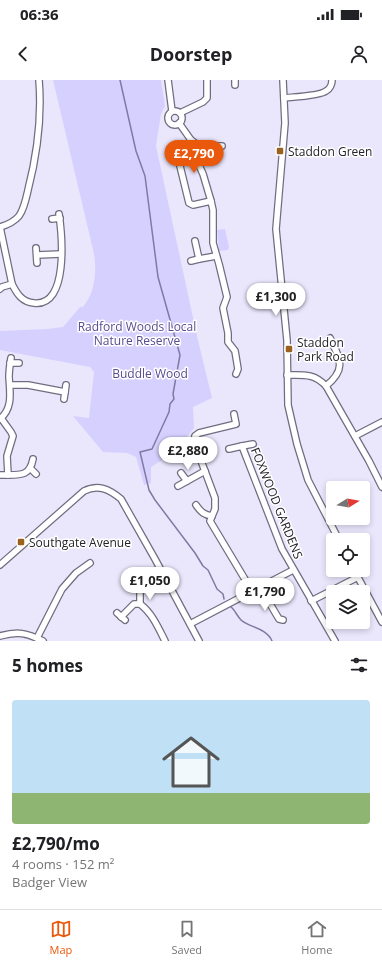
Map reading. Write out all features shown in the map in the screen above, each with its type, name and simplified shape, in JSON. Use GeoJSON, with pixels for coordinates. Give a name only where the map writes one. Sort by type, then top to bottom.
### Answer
{"type":"FeatureCollection","features":[{"type":"Feature","properties":{"kind":"street"},"geometry":{"type":"LineString","coordinates":[[39,80],[39,122],[36,151],[24,204],[18,216],[8,224],[0,227],[12,284],[16,293],[22,299],[30,303],[37,304],[47,301],[58,287],[62,231],[59,216],[52,220]]}},
{"type":"Feature","properties":{"kind":"street"},"geometry":{"type":"LineString","coordinates":[[168,80],[172,111],[168,115],[169,121],[175,124],[179,123]]}},
{"type":"Feature","properties":{"kind":"street"},"geometry":{"type":"LineString","coordinates":[[172,111],[177,111],[180,113],[204,102],[207,98],[207,80]]}},
{"type":"Feature","properties":{"kind":"street"},"geometry":{"type":"LineString","coordinates":[[283,80],[285,123],[276,229],[287,340],[287,375],[290,415],[308,480],[335,533]]}},
{"type":"Feature","properties":{"kind":"street"},"geometry":{"type":"LineString","coordinates":[[284,98],[320,94],[330,87],[332,80]]}},
{"type":"Feature","properties":{"kind":"street"},"geometry":{"type":"LineString","coordinates":[[179,123],[182,119],[180,113]]}},
{"type":"Feature","properties":{"kind":"street"},"geometry":{"type":"LineString","coordinates":[[179,123],[191,140],[202,148]]}},
{"type":"Feature","properties":{"kind":"street"},"geometry":{"type":"LineString","coordinates":[[191,140],[179,162],[189,203],[193,205],[211,201]]}},
{"type":"Feature","properties":{"kind":"street"},"geometry":{"type":"LineString","coordinates":[[222,146],[207,146],[202,148],[198,158],[198,163],[203,174],[213,210],[212,243],[227,297],[223,308],[228,332],[228,342],[235,351],[238,369],[236,374]]}},
{"type":"Feature","properties":{"kind":"street"},"geometry":{"type":"LineString","coordinates":[[195,241],[199,259]]}},
{"type":"Feature","properties":{"kind":"street"},"geometry":{"type":"LineString","coordinates":[[36,248],[37,263]]}},
{"type":"Feature","properties":{"kind":"street"},"geometry":{"type":"LineString","coordinates":[[37,255],[61,254]]}},
{"type":"Feature","properties":{"kind":"street"},"geometry":{"type":"LineString","coordinates":[[191,261],[216,256]]}},
{"type":"Feature","properties":{"kind":"street"},"geometry":{"type":"LineString","coordinates":[[0,289],[12,284]]}},
{"type":"Feature","properties":{"kind":"street"},"geometry":{"type":"LineString","coordinates":[[326,386],[334,380],[340,365],[336,344],[330,338]]}},
{"type":"Feature","properties":{"kind":"street"},"geometry":{"type":"LineString","coordinates":[[8,475],[7,456],[13,436],[12,432],[1,419],[9,406],[11,397],[10,360],[19,363]]}},
{"type":"Feature","properties":{"kind":"street"},"geometry":{"type":"LineString","coordinates":[[287,375],[314,377],[326,386],[382,487]]}},
{"type":"Feature","properties":{"kind":"street"},"geometry":{"type":"LineString","coordinates":[[10,385],[28,385],[65,392]]}},
{"type":"Feature","properties":{"kind":"street"},"geometry":{"type":"LineString","coordinates":[[64,399],[66,385]]}},
{"type":"Feature","properties":{"kind":"street"},"geometry":{"type":"LineString","coordinates":[[234,414],[236,424],[199,433],[195,436],[194,442],[215,498],[215,509],[210,521],[252,591]]}},
{"type":"Feature","properties":{"kind":"street"},"geometry":{"type":"LineString","coordinates":[[355,436],[382,422]]}},
{"type":"Feature","properties":{"kind":"street"},"geometry":{"type":"LineString","coordinates":[[242,446],[253,444]]}},
{"type":"Feature","properties":{"kind":"street","name":"FOXWOOD GARDENS"},"geometry":{"type":"LineString","coordinates":[[229,449],[242,446],[282,549],[335,641]]}},
{"type":"Feature","properties":{"kind":"street"},"geometry":{"type":"LineString","coordinates":[[0,475],[20,475],[27,472],[33,459]]}},
{"type":"Feature","properties":{"kind":"street"},"geometry":{"type":"LineString","coordinates":[[30,468],[36,474]]}},
{"type":"Feature","properties":{"kind":"street"},"geometry":{"type":"LineString","coordinates":[[178,486],[205,471]]}},
{"type":"Feature","properties":{"kind":"street"},"geometry":{"type":"LineString","coordinates":[[181,473],[187,481]]}},
{"type":"Feature","properties":{"kind":"street"},"geometry":{"type":"LineString","coordinates":[[0,566],[84,491],[90,488],[98,487],[106,489],[120,500],[199,641]]}},
{"type":"Feature","properties":{"kind":"street"},"geometry":{"type":"LineString","coordinates":[[196,505],[206,516],[212,516]]}},
{"type":"Feature","properties":{"kind":"street"},"geometry":{"type":"LineString","coordinates":[[37,638],[62,588],[76,573],[90,563]]}},
{"type":"Feature","properties":{"kind":"street"},"geometry":{"type":"LineString","coordinates":[[190,624],[293,570]]}},
{"type":"Feature","properties":{"kind":"street"},"geometry":{"type":"LineString","coordinates":[[311,601],[358,577],[382,622]]}},
{"type":"Feature","properties":{"kind":"street"},"geometry":{"type":"LineString","coordinates":[[260,587],[279,619],[283,620]]}},
{"type":"Feature","properties":{"kind":"street"},"geometry":{"type":"LineString","coordinates":[[140,592],[140,604]]}},
{"type":"Feature","properties":{"kind":"street"},"geometry":{"type":"LineString","coordinates":[[121,617],[134,604],[140,604],[153,618],[165,641]]}},
{"type":"Feature","properties":{"kind":"street"},"geometry":{"type":"LineString","coordinates":[[0,636],[18,632],[26,633],[43,641]]}},
{"type":"Feature","properties":{"kind":"green space","name":"Buddle Wood"},"geometry":{"type":"Polygon","coordinates":[[[53,80],[161,80],[165,106],[161,114],[156,146],[212,398],[193,407],[194,428],[170,455],[151,467],[151,483],[144,485],[136,457],[127,453],[103,452],[73,416],[89,418],[94,372],[90,367],[0,350],[0,331],[63,327],[81,306],[82,308],[90,296],[94,282],[94,254],[53,80]]]}},
{"type":"Feature","properties":{"kind":"green space"},"geometry":{"type":"Polygon","coordinates":[[[225,229],[229,247],[228,250],[219,251],[217,230],[225,229]]]}},
{"type":"Feature","properties":{"kind":"waterway"},"geometry":{"type":"LineString","coordinates":[[120,80],[136,151],[145,176],[158,277],[180,355],[173,394],[174,399],[170,404],[169,412],[152,449],[140,452],[149,490],[203,566],[208,570],[217,589],[223,594],[224,599]]}},
{"type":"Feature","properties":{"kind":"waterway"},"geometry":{"type":"LineString","coordinates":[[231,607],[241,620],[262,630],[270,637],[272,641]]}},
{"type":"Feature","properties":{"kind":"place","name":"Staddon Green"},"geometry":{"type":"Point","coordinates":[280,151]}},
{"type":"Feature","properties":{"kind":"place","name":"Staddon Park Road"},"geometry":{"type":"Point","coordinates":[289,349]}},
{"type":"Feature","properties":{"kind":"place","name":"Southgate Avenue"},"geometry":{"type":"Point","coordinates":[21,542]}},
{"type":"Feature","properties":{"kind":"park label","name":"Radford Woods Local Nature Reserve"},"geometry":{"type":"Point","coordinates":[137,333]}}]}
